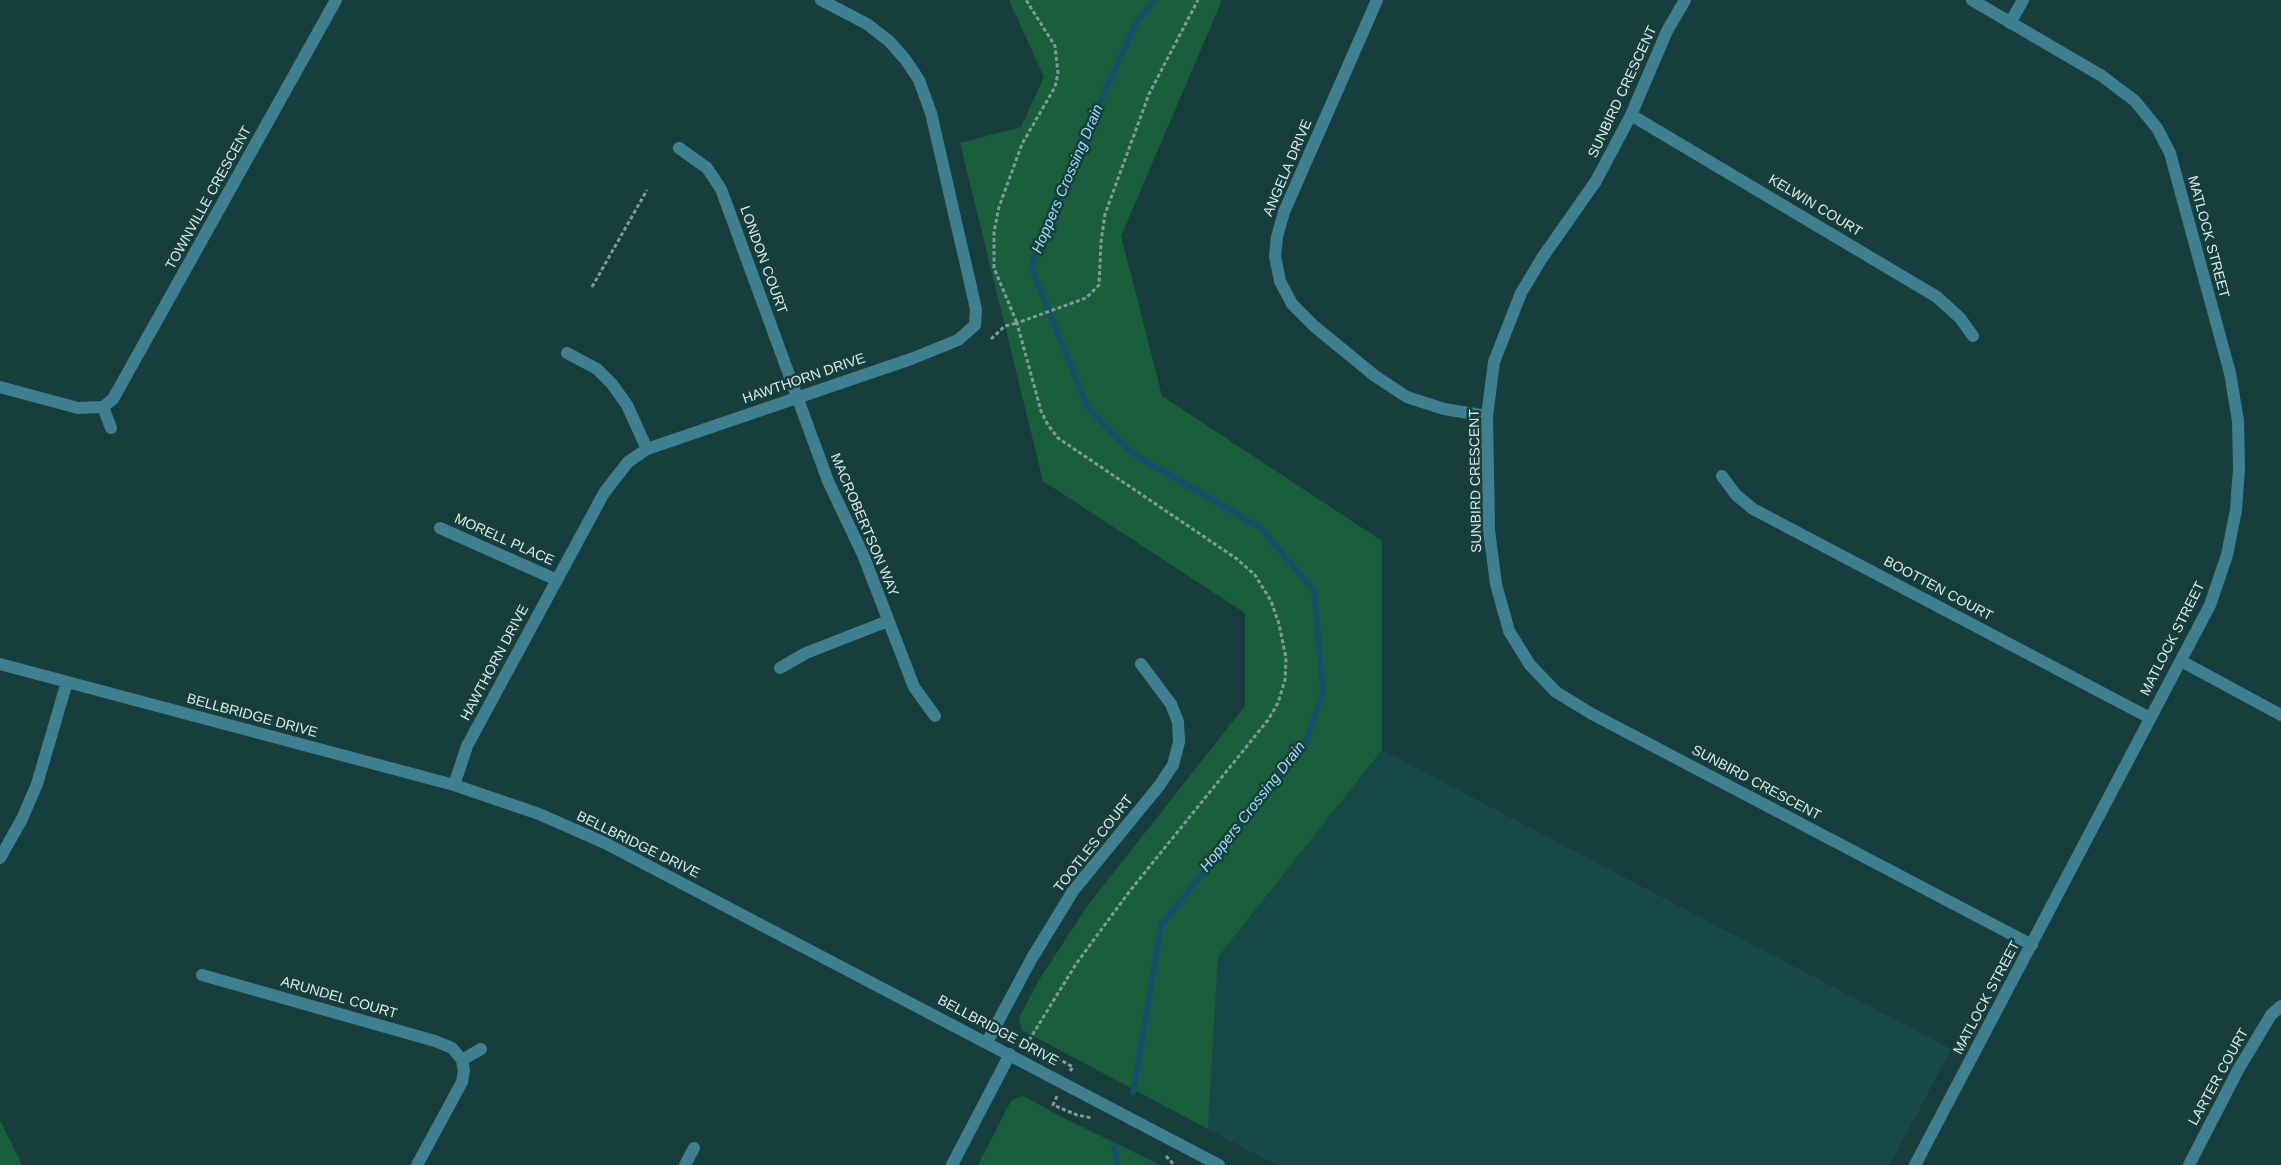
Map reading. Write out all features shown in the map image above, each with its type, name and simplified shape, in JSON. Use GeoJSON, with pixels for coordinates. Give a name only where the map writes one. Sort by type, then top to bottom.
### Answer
{"type":"FeatureCollection","features":[{"type":"Feature","properties":{"kind":"street","name":"TOWNVILLE CRESCENT"},"geometry":{"type":"LineString","coordinates":[[103,407],[113,399],[128,375],[336,0]]}},
{"type":"Feature","properties":{"kind":"street","name":"HAWTHORN DRIVE"},"geometry":{"type":"LineString","coordinates":[[454,785],[467,746],[604,493],[628,462],[647,449],[911,359],[958,340],[969,331],[977,317],[931,113],[919,80],[905,59],[889,41],[867,24],[821,0]]}},
{"type":"Feature","properties":{"kind":"street","name":"ANGELA DRIVE"},"geometry":{"type":"LineString","coordinates":[[1377,0],[1284,212],[1277,236],[1275,256],[1280,281],[1292,304],[1314,326],[1383,381],[1407,397],[1444,409],[1486,416]]}},
{"type":"Feature","properties":{"kind":"street","name":"SUNBIRD CRESCENT"},"geometry":{"type":"LineString","coordinates":[[1686,0],[1667,31],[1631,115],[1596,181],[1542,258],[1521,293],[1494,362],[1486,416],[1489,530],[1496,584],[1509,630],[1530,665],[1556,692],[1592,714],[2032,945]]}},
{"type":"Feature","properties":{"kind":"street","name":"MATLOCK STREET"},"geometry":{"type":"LineString","coordinates":[[1916,1165],[2210,605],[2227,555],[2236,510],[2239,468],[2238,421],[2224,354],[2170,153],[2157,128],[2135,100],[2102,76],[1972,0]]}},
{"type":"Feature","properties":{"kind":"street"},"geometry":{"type":"LineString","coordinates":[[2010,23],[2023,0]]}},
{"type":"Feature","properties":{"kind":"street","name":"KELWIN COURT"},"geometry":{"type":"LineString","coordinates":[[1631,115],[1937,296],[1960,318],[1973,336]]}},
{"type":"Feature","properties":{"kind":"street","name":"LONDON COURT"},"geometry":{"type":"LineString","coordinates":[[679,148],[707,168],[720,189],[797,398]]}},
{"type":"Feature","properties":{"kind":"street"},"geometry":{"type":"LineString","coordinates":[[567,353],[597,369],[612,384],[628,405],[647,449]]}},
{"type":"Feature","properties":{"kind":"street"},"geometry":{"type":"LineString","coordinates":[[0,387],[78,408],[103,407],[111,428]]}},
{"type":"Feature","properties":{"kind":"street","name":"MACROBERTSON WAY"},"geometry":{"type":"LineString","coordinates":[[797,398],[828,481],[864,557],[914,687],[935,716]]}},
{"type":"Feature","properties":{"kind":"street","name":"BOOTTEN COURT"},"geometry":{"type":"LineString","coordinates":[[1722,476],[1736,495],[1753,509],[2150,718]]}},
{"type":"Feature","properties":{"kind":"street","name":"MORELL PLACE"},"geometry":{"type":"LineString","coordinates":[[440,528],[557,580]]}},
{"type":"Feature","properties":{"kind":"street"},"geometry":{"type":"LineString","coordinates":[[780,668],[806,653],[888,621]]}},
{"type":"Feature","properties":{"kind":"street"},"geometry":{"type":"LineString","coordinates":[[2181,661],[2281,715]]}},
{"type":"Feature","properties":{"kind":"street","name":"BELLBRIDGE DRIVE"},"geometry":{"type":"LineString","coordinates":[[0,664],[454,785],[539,814],[605,843],[1219,1165]]}},
{"type":"Feature","properties":{"kind":"street","name":"TOOTLES COURT"},"geometry":{"type":"LineString","coordinates":[[987,1042],[1032,958],[1073,891],[1159,786],[1173,765],[1179,742],[1178,722],[1170,704],[1141,664]]}},
{"type":"Feature","properties":{"kind":"street"},"geometry":{"type":"LineString","coordinates":[[0,858],[22,819],[37,784],[67,682]]}},
{"type":"Feature","properties":{"kind":"street","name":"ARUNDEL COURT"},"geometry":{"type":"LineString","coordinates":[[202,975],[435,1041],[452,1048],[462,1060]]}},
{"type":"Feature","properties":{"kind":"street","name":"LARTER COURT"},"geometry":{"type":"LineString","coordinates":[[2189,1165],[2238,1070],[2271,1015],[2281,1006]]}},
{"type":"Feature","properties":{"kind":"street"},"geometry":{"type":"LineString","coordinates":[[418,1165],[462,1082],[464,1070],[462,1060],[481,1049]]}},
{"type":"Feature","properties":{"kind":"street"},"geometry":{"type":"LineString","coordinates":[[952,1165],[1010,1054]]}},
{"type":"Feature","properties":{"kind":"street"},"geometry":{"type":"LineString","coordinates":[[685,1165],[694,1148]]}},
{"type":"Feature","properties":{"kind":"path"},"geometry":{"type":"LineString","coordinates":[[1026,0],[1055,46],[1058,73],[1054,87],[1022,144],[999,207],[994,232],[994,268],[1017,323],[1041,411],[1048,425],[1072,450],[1249,568],[1271,601],[1279,624],[1286,658],[1285,680],[1278,703],[1268,720],[1129,892],[1076,964],[1028,1042],[1073,1067],[1053,1105],[1076,1115],[1100,1120]]}},
{"type":"Feature","properties":{"kind":"path"},"geometry":{"type":"LineString","coordinates":[[991,339],[1005,326],[1086,298],[1098,284],[1100,242],[1106,214],[1149,94],[1178,42],[1198,0]]}},
{"type":"Feature","properties":{"kind":"path"},"geometry":{"type":"LineString","coordinates":[[592,287],[646,190]]}},
{"type":"Feature","properties":{"kind":"path"},"geometry":{"type":"LineString","coordinates":[[1164,1154],[1174,1165]]}},
{"type":"Feature","properties":{"kind":"shaded area"},"geometry":{"type":"Polygon","coordinates":[[[1382,750],[1951,1049],[1890,1165],[1277,1165],[1208,1129],[1218,957],[1382,750]]]}},
{"type":"Feature","properties":{"kind":"green space"},"geometry":{"type":"Polygon","coordinates":[[[1009,0],[1222,0],[1121,236],[1162,396],[1382,541],[1382,750],[1218,957],[1208,1129],[1022,1030],[1019,1018],[1039,980],[1088,905],[1245,706],[1245,613],[1043,481],[960,143],[1021,127],[1044,77],[1009,0]]]}},
{"type":"Feature","properties":{"kind":"green space"},"geometry":{"type":"Polygon","coordinates":[[[1023,1096],[1160,1165],[978,1165],[1011,1101],[1023,1096]]]}},
{"type":"Feature","properties":{"kind":"green space"},"geometry":{"type":"Polygon","coordinates":[[[0,1120],[22,1165],[0,1165],[0,1120]]]}},
{"type":"Feature","properties":{"kind":"waterway","name":"Hoppers Crossing Drain"},"geometry":{"type":"LineString","coordinates":[[1133,1093],[1161,925],[1304,746],[1323,693],[1314,591],[1261,528],[1132,453],[1088,408],[1031,267],[1060,188],[1137,21],[1155,0]]}},
{"type":"Feature","properties":{"kind":"waterway","name":"Hoppers Crossing Drain"},"geometry":{"type":"LineString","coordinates":[[1114,1145],[1117,1165]]}}]}
